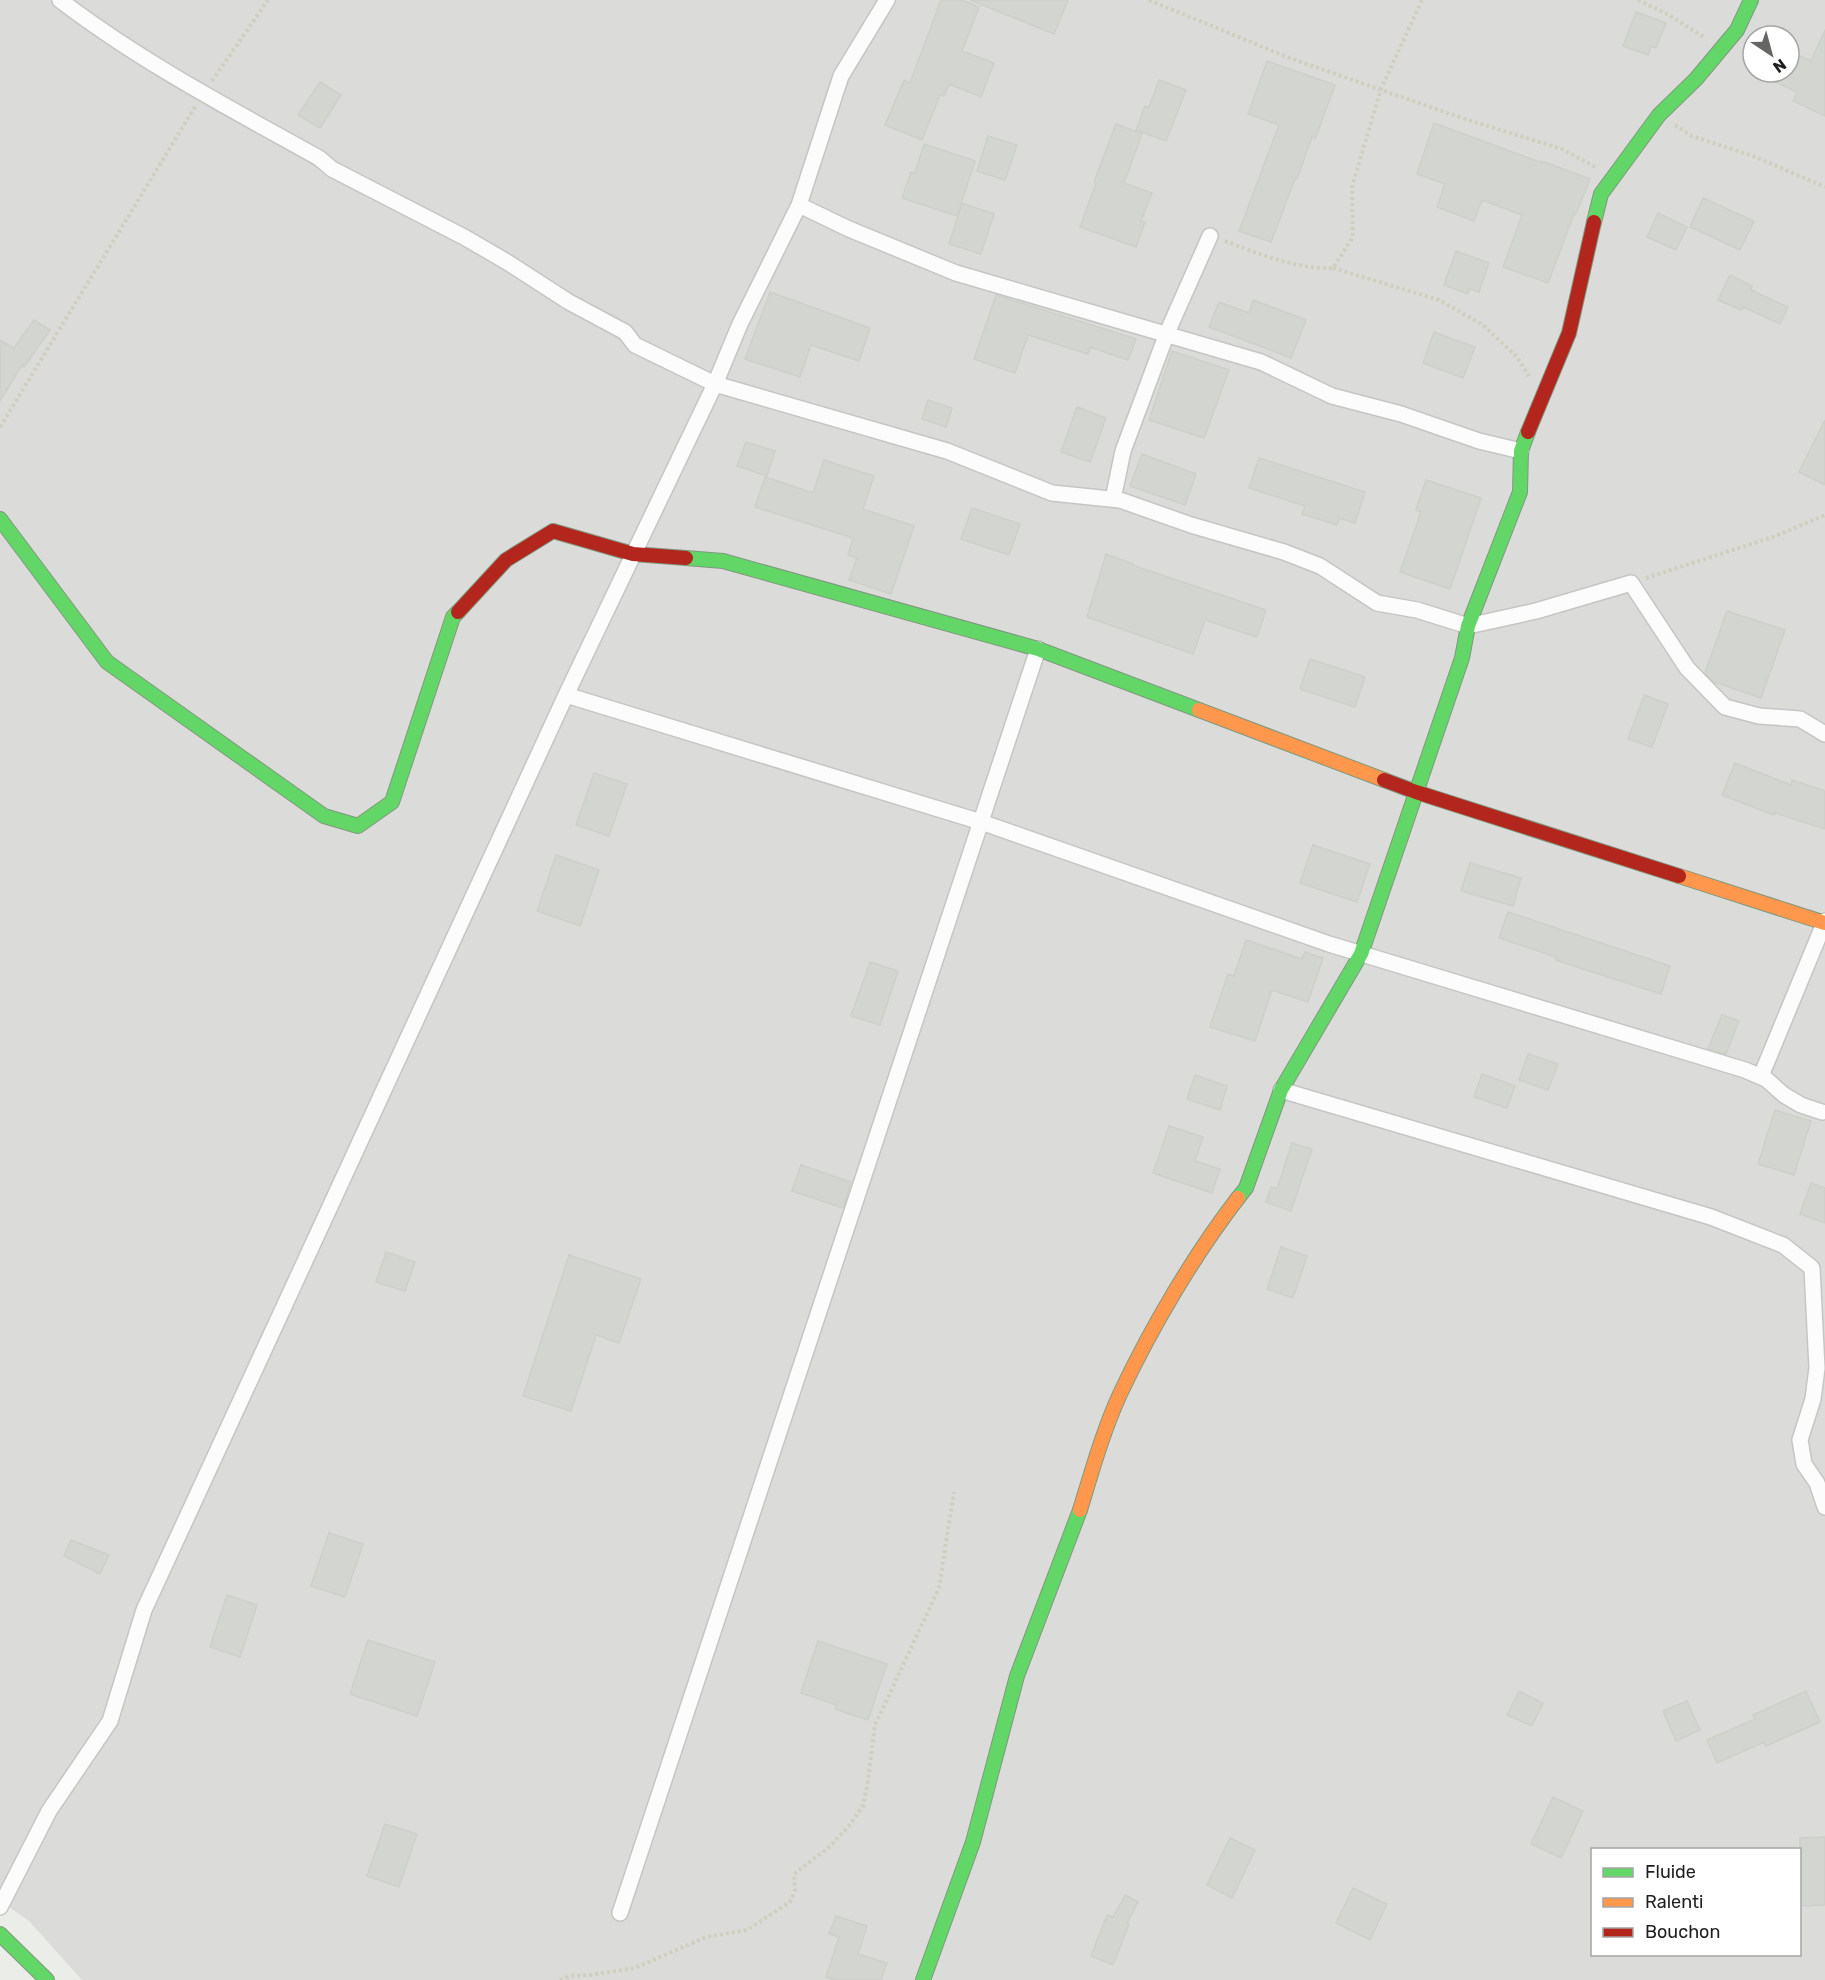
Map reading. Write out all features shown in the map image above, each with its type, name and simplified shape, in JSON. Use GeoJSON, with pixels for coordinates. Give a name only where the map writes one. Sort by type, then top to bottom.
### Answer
{"type":"FeatureCollection","features":[{"type":"Feature","properties":{"kind":"main road"},"geometry":{"type":"LineString","coordinates":[[923,1980],[973,1842],[1017,1676],[1078,1517],[1098,1450],[1120,1394],[1152,1333],[1209,1236],[1246,1188],[1281,1090],[1361,954],[1462,658],[1468,626],[1520,492],[1521,451],[1569,333],[1601,194],[1659,115],[1696,79],[1737,30],[1751,0]]}},
{"type":"Feature","properties":{"kind":"main road"},"geometry":{"type":"LineString","coordinates":[[0,519],[107,662],[324,816],[357,826],[392,802],[453,617],[506,560],[553,531],[633,554],[723,561],[1038,649],[1416,792],[1825,922]]}},
{"type":"Feature","properties":{"kind":"main road"},"geometry":{"type":"LineString","coordinates":[[0,1934],[47,1980]]}},
{"type":"Feature","properties":{"kind":"street"},"geometry":{"type":"LineString","coordinates":[[60,0],[169,74],[319,158],[332,169],[464,237],[507,262],[569,302],[625,332],[635,345],[715,384],[947,451],[1052,493],[1120,500],[1320,566],[1377,603],[1417,610],[1468,626],[1536,611],[1631,583],[1687,668],[1725,707],[1759,716],[1800,719],[1825,734]]}},
{"type":"Feature","properties":{"kind":"street"},"geometry":{"type":"LineString","coordinates":[[0,1907],[49,1811],[110,1721],[144,1610],[566,695],[715,384],[740,324],[799,205],[841,76],[888,0]]}},
{"type":"Feature","properties":{"kind":"street"},"geometry":{"type":"LineString","coordinates":[[799,205],[849,229],[956,273],[1261,362],[1332,396],[1401,414],[1479,441],[1521,451]]}},
{"type":"Feature","properties":{"kind":"street"},"geometry":{"type":"LineString","coordinates":[[1113,499],[1123,451],[1167,333],[1210,236]]}},
{"type":"Feature","properties":{"kind":"street"},"geometry":{"type":"LineString","coordinates":[[620,1913],[1038,649]]}},
{"type":"Feature","properties":{"kind":"street"},"geometry":{"type":"LineString","coordinates":[[566,695],[981,822],[1361,954],[1734,1066],[1761,1076],[1784,1095],[1801,1105],[1822,1112]]}},
{"type":"Feature","properties":{"kind":"street"},"geometry":{"type":"LineString","coordinates":[[1761,1076],[1825,922]]}},
{"type":"Feature","properties":{"kind":"street"},"geometry":{"type":"LineString","coordinates":[[1281,1090],[1711,1217],[1783,1245],[1812,1268],[1817,1368],[1813,1399],[1800,1440],[1804,1464],[1817,1483],[1825,1507]]}},
{"type":"Feature","properties":{"kind":"path"},"geometry":{"type":"LineString","coordinates":[[0,427],[203,93],[268,0]]}},
{"type":"Feature","properties":{"kind":"path"},"geometry":{"type":"LineString","coordinates":[[1149,0],[1287,57],[1462,118],[1562,149],[1613,178]]}},
{"type":"Feature","properties":{"kind":"path"},"geometry":{"type":"LineString","coordinates":[[1333,268],[1353,237],[1352,187],[1380,89],[1422,0]]}},
{"type":"Feature","properties":{"kind":"path"},"geometry":{"type":"LineString","coordinates":[[1638,0],[1669,15],[1721,48]]}},
{"type":"Feature","properties":{"kind":"path"},"geometry":{"type":"LineString","coordinates":[[1659,115],[1692,136],[1753,156],[1825,187]]}},
{"type":"Feature","properties":{"kind":"path"},"geometry":{"type":"LineString","coordinates":[[1210,236],[1259,254],[1320,269],[1333,268],[1439,300],[1483,325],[1517,357],[1542,395]]}},
{"type":"Feature","properties":{"kind":"path"},"geometry":{"type":"LineString","coordinates":[[1631,583],[1773,537],[1825,515]]}},
{"type":"Feature","properties":{"kind":"path"},"geometry":{"type":"LineString","coordinates":[[560,1980],[570,1976],[635,1968],[706,1937],[747,1930],[790,1902],[795,1890],[794,1874],[828,1848],[849,1826],[863,1806],[875,1725],[939,1587],[954,1492]]}},
{"type":"Feature","properties":{"kind":"shaded area"},"geometry":{"type":"Polygon","coordinates":[[[0,0],[1825,0],[1825,1980],[82,1980],[29,1921],[0,1901],[0,0]]]}},
{"type":"Feature","properties":{"kind":"building"},"geometry":{"type":"Polygon","coordinates":[[[941,0],[962,0],[979,7],[962,51],[994,63],[981,97],[949,84],[944,96],[940,95],[922,140],[885,125],[904,80],[910,83],[941,0]]]}},
{"type":"Feature","properties":{"kind":"building"},"geometry":{"type":"Polygon","coordinates":[[[970,0],[1068,0],[1054,34],[970,0]]]}},
{"type":"Feature","properties":{"kind":"building"},"geometry":{"type":"Polygon","coordinates":[[[1636,12],[1666,23],[1656,48],[1651,46],[1648,55],[1623,46],[1636,12]]]}},
{"type":"Feature","properties":{"kind":"building"},"geometry":{"type":"Polygon","coordinates":[[[1825,30],[1825,116],[1793,101],[1797,92],[1780,84],[1801,84],[1801,56],[1811,61],[1825,30]]]}},
{"type":"Feature","properties":{"kind":"building"},"geometry":{"type":"Polygon","coordinates":[[[1267,61],[1335,85],[1315,139],[1312,137],[1271,242],[1239,231],[1279,125],[1248,114],[1267,61]]]}},
{"type":"Feature","properties":{"kind":"building"},"geometry":{"type":"Polygon","coordinates":[[[1159,80],[1186,90],[1166,141],[1136,130],[1145,106],[1149,107],[1159,80]]]}},
{"type":"Feature","properties":{"kind":"building"},"geometry":{"type":"Polygon","coordinates":[[[320,82],[341,95],[320,128],[298,115],[320,82]]]}},
{"type":"Feature","properties":{"kind":"building"},"geometry":{"type":"Polygon","coordinates":[[[1434,123],[1590,179],[1548,283],[1503,267],[1522,215],[1482,200],[1474,221],[1437,207],[1445,184],[1417,174],[1434,123]]]}},
{"type":"Feature","properties":{"kind":"building"},"geometry":{"type":"Polygon","coordinates":[[[1116,124],[1142,134],[1124,183],[1152,193],[1141,221],[1145,222],[1136,247],[1080,227],[1116,124]]]}},
{"type":"Feature","properties":{"kind":"building"},"geometry":{"type":"Polygon","coordinates":[[[988,136],[1017,145],[1005,180],[977,171],[988,136]]]}},
{"type":"Feature","properties":{"kind":"building"},"geometry":{"type":"Polygon","coordinates":[[[924,144],[975,161],[957,216],[902,198],[911,172],[915,173],[924,144]]]}},
{"type":"Feature","properties":{"kind":"building"},"geometry":{"type":"Polygon","coordinates":[[[1703,198],[1754,221],[1740,250],[1690,227],[1703,198]]]}},
{"type":"Feature","properties":{"kind":"building"},"geometry":{"type":"Polygon","coordinates":[[[962,203],[994,214],[981,254],[949,244],[962,203]]]}},
{"type":"Feature","properties":{"kind":"building"},"geometry":{"type":"Polygon","coordinates":[[[1658,213],[1687,227],[1676,250],[1647,237],[1658,213]]]}},
{"type":"Feature","properties":{"kind":"building"},"geometry":{"type":"Polygon","coordinates":[[[1456,251],[1489,263],[1479,292],[1469,289],[1468,294],[1444,285],[1456,251]]]}},
{"type":"Feature","properties":{"kind":"building"},"geometry":{"type":"Polygon","coordinates":[[[1730,275],[1752,286],[1751,290],[1788,307],[1780,324],[1743,307],[1741,310],[1718,300],[1730,275]]]}},
{"type":"Feature","properties":{"kind":"building"},"geometry":{"type":"Polygon","coordinates":[[[770,292],[870,328],[859,361],[811,345],[800,377],[745,359],[770,292]]]}},
{"type":"Feature","properties":{"kind":"building"},"geometry":{"type":"Polygon","coordinates":[[[996,295],[1136,339],[1128,360],[1090,347],[1088,354],[1028,335],[1015,373],[974,359],[996,295]]]}},
{"type":"Feature","properties":{"kind":"building"},"geometry":{"type":"Polygon","coordinates":[[[1253,300],[1306,320],[1291,358],[1209,327],[1219,302],[1249,313],[1253,300]]]}},
{"type":"Feature","properties":{"kind":"building"},"geometry":{"type":"Polygon","coordinates":[[[34,320],[50,330],[24,367],[22,365],[0,401],[0,340],[14,348],[34,320]]]}},
{"type":"Feature","properties":{"kind":"building"},"geometry":{"type":"Polygon","coordinates":[[[1434,332],[1475,347],[1463,378],[1423,363],[1434,332]]]}},
{"type":"Feature","properties":{"kind":"building"},"geometry":{"type":"Polygon","coordinates":[[[1172,351],[1229,370],[1204,438],[1149,420],[1172,351]]]}},
{"type":"Feature","properties":{"kind":"building"},"geometry":{"type":"Polygon","coordinates":[[[928,400],[952,408],[946,427],[922,419],[928,400]]]}},
{"type":"Feature","properties":{"kind":"building"},"geometry":{"type":"Polygon","coordinates":[[[1077,407],[1106,418],[1090,462],[1061,452],[1077,407]]]}},
{"type":"Feature","properties":{"kind":"building"},"geometry":{"type":"Polygon","coordinates":[[[1825,420],[1825,485],[1799,472],[1825,420]]]}},
{"type":"Feature","properties":{"kind":"building"},"geometry":{"type":"Polygon","coordinates":[[[746,442],[775,451],[767,476],[737,466],[746,442]]]}},
{"type":"Feature","properties":{"kind":"building"},"geometry":{"type":"Polygon","coordinates":[[[1142,454],[1196,474],[1185,505],[1130,486],[1142,454]]]}},
{"type":"Feature","properties":{"kind":"building"},"geometry":{"type":"Polygon","coordinates":[[[1259,458],[1365,492],[1355,523],[1339,518],[1337,525],[1302,514],[1305,506],[1249,488],[1259,458]]]}},
{"type":"Feature","properties":{"kind":"building"},"geometry":{"type":"Polygon","coordinates":[[[824,460],[874,476],[863,509],[914,526],[891,594],[849,580],[857,558],[848,555],[853,538],[755,507],[765,477],[813,493],[824,460]]]}},
{"type":"Feature","properties":{"kind":"building"},"geometry":{"type":"Polygon","coordinates":[[[1426,480],[1481,498],[1450,589],[1400,572],[1421,512],[1416,510],[1426,480]]]}},
{"type":"Feature","properties":{"kind":"building"},"geometry":{"type":"Polygon","coordinates":[[[972,508],[1020,524],[1009,555],[961,539],[972,508]]]}},
{"type":"Feature","properties":{"kind":"building"},"geometry":{"type":"Polygon","coordinates":[[[1106,554],[1266,610],[1257,637],[1205,620],[1193,654],[1087,617],[1106,554]]]}},
{"type":"Feature","properties":{"kind":"building"},"geometry":{"type":"Polygon","coordinates":[[[1727,611],[1785,630],[1761,698],[1714,682],[1705,673],[1727,611]]]}},
{"type":"Feature","properties":{"kind":"building"},"geometry":{"type":"Polygon","coordinates":[[[1310,659],[1365,677],[1355,707],[1300,689],[1310,659]]]}},
{"type":"Feature","properties":{"kind":"building"},"geometry":{"type":"Polygon","coordinates":[[[1644,695],[1668,704],[1652,747],[1628,739],[1644,695]]]}},
{"type":"Feature","properties":{"kind":"building"},"geometry":{"type":"Polygon","coordinates":[[[1735,763],[1791,785],[1792,780],[1825,791],[1825,829],[1775,813],[1774,815],[1722,795],[1735,763]]]}},
{"type":"Feature","properties":{"kind":"building"},"geometry":{"type":"Polygon","coordinates":[[[594,773],[627,784],[609,836],[576,825],[594,773]]]}},
{"type":"Feature","properties":{"kind":"building"},"geometry":{"type":"Polygon","coordinates":[[[1313,845],[1370,864],[1357,902],[1300,883],[1313,845]]]}},
{"type":"Feature","properties":{"kind":"building"},"geometry":{"type":"Polygon","coordinates":[[[556,855],[599,870],[580,926],[537,911],[556,855]]]}},
{"type":"Feature","properties":{"kind":"building"},"geometry":{"type":"Polygon","coordinates":[[[1470,863],[1521,878],[1513,906],[1461,891],[1470,863]]]}},
{"type":"Feature","properties":{"kind":"building"},"geometry":{"type":"Polygon","coordinates":[[[1508,912],[1670,966],[1661,994],[1555,960],[1556,957],[1499,938],[1508,912]]]}},
{"type":"Feature","properties":{"kind":"building"},"geometry":{"type":"Polygon","coordinates":[[[1246,940],[1302,959],[1305,952],[1323,958],[1308,1002],[1272,990],[1255,1041],[1210,1027],[1228,974],[1234,976],[1246,940]]]}},
{"type":"Feature","properties":{"kind":"building"},"geometry":{"type":"Polygon","coordinates":[[[870,962],[898,971],[880,1025],[851,1016],[870,962]]]}},
{"type":"Feature","properties":{"kind":"building"},"geometry":{"type":"Polygon","coordinates":[[[1722,1015],[1739,1021],[1726,1054],[1708,1049],[1722,1015]]]}},
{"type":"Feature","properties":{"kind":"building"},"geometry":{"type":"Polygon","coordinates":[[[1528,1054],[1558,1064],[1548,1090],[1519,1080],[1528,1054]]]}},
{"type":"Feature","properties":{"kind":"building"},"geometry":{"type":"Polygon","coordinates":[[[1482,1074],[1515,1086],[1507,1108],[1474,1097],[1482,1074]]]}},
{"type":"Feature","properties":{"kind":"building"},"geometry":{"type":"Polygon","coordinates":[[[1195,1075],[1227,1086],[1220,1110],[1187,1099],[1195,1075]]]}},
{"type":"Feature","properties":{"kind":"building"},"geometry":{"type":"Polygon","coordinates":[[[1775,1110],[1811,1121],[1794,1175],[1758,1164],[1775,1110]]]}},
{"type":"Feature","properties":{"kind":"building"},"geometry":{"type":"Polygon","coordinates":[[[1169,1126],[1203,1137],[1195,1161],[1220,1169],[1212,1193],[1153,1173],[1169,1126]]]}},
{"type":"Feature","properties":{"kind":"building"},"geometry":{"type":"Polygon","coordinates":[[[1292,1143],[1312,1149],[1291,1211],[1266,1202],[1271,1187],[1277,1189],[1292,1143]]]}},
{"type":"Feature","properties":{"kind":"building"},"geometry":{"type":"Polygon","coordinates":[[[801,1165],[851,1182],[843,1208],[792,1191],[801,1165]]]}},
{"type":"Feature","properties":{"kind":"building"},"geometry":{"type":"Polygon","coordinates":[[[1811,1183],[1825,1188],[1825,1223],[1800,1214],[1811,1183]]]}},
{"type":"Feature","properties":{"kind":"building"},"geometry":{"type":"Polygon","coordinates":[[[1281,1247],[1307,1256],[1293,1298],[1267,1289],[1281,1247]]]}},
{"type":"Feature","properties":{"kind":"building"},"geometry":{"type":"Polygon","coordinates":[[[386,1252],[415,1262],[405,1291],[376,1282],[386,1252]]]}},
{"type":"Feature","properties":{"kind":"building"},"geometry":{"type":"Polygon","coordinates":[[[569,1255],[641,1279],[619,1343],[596,1335],[571,1411],[523,1396],[569,1255]]]}},
{"type":"Feature","properties":{"kind":"building"},"geometry":{"type":"Polygon","coordinates":[[[329,1533],[363,1544],[345,1597],[311,1586],[329,1533]]]}},
{"type":"Feature","properties":{"kind":"building"},"geometry":{"type":"Polygon","coordinates":[[[71,1540],[109,1555],[100,1574],[64,1556],[71,1540]]]}},
{"type":"Feature","properties":{"kind":"building"},"geometry":{"type":"Polygon","coordinates":[[[227,1595],[257,1605],[240,1657],[210,1647],[227,1595]]]}},
{"type":"Feature","properties":{"kind":"building"},"geometry":{"type":"Polygon","coordinates":[[[368,1640],[435,1662],[417,1716],[350,1694],[368,1640]]]}},
{"type":"Feature","properties":{"kind":"building"},"geometry":{"type":"Polygon","coordinates":[[[818,1641],[887,1664],[868,1720],[835,1709],[837,1705],[801,1693],[818,1641]]]}},
{"type":"Feature","properties":{"kind":"building"},"geometry":{"type":"Polygon","coordinates":[[[1519,1691],[1543,1703],[1532,1726],[1507,1715],[1519,1691]]]}},
{"type":"Feature","properties":{"kind":"building"},"geometry":{"type":"Polygon","coordinates":[[[1806,1691],[1820,1722],[1766,1746],[1764,1742],[1717,1763],[1707,1740],[1755,1719],[1753,1715],[1806,1691]]]}},
{"type":"Feature","properties":{"kind":"building"},"geometry":{"type":"Polygon","coordinates":[[[1687,1701],[1700,1730],[1676,1741],[1663,1711],[1687,1701]]]}},
{"type":"Feature","properties":{"kind":"building"},"geometry":{"type":"Polygon","coordinates":[[[1553,1797],[1583,1811],[1561,1858],[1531,1844],[1553,1797]]]}},
{"type":"Feature","properties":{"kind":"building"},"geometry":{"type":"Polygon","coordinates":[[[385,1824],[417,1834],[399,1887],[367,1876],[385,1824]]]}},
{"type":"Feature","properties":{"kind":"building"},"geometry":{"type":"Polygon","coordinates":[[[1825,1837],[1825,1905],[1801,1906],[1800,1838],[1825,1837]]]}},
{"type":"Feature","properties":{"kind":"building"},"geometry":{"type":"Polygon","coordinates":[[[1230,1838],[1255,1850],[1232,1898],[1207,1885],[1230,1838]]]}},
{"type":"Feature","properties":{"kind":"building"},"geometry":{"type":"Polygon","coordinates":[[[1353,1888],[1387,1904],[1370,1940],[1336,1923],[1353,1888]]]}},
{"type":"Feature","properties":{"kind":"building"},"geometry":{"type":"Polygon","coordinates":[[[1125,1895],[1138,1902],[1127,1923],[1129,1924],[1113,1965],[1091,1956],[1107,1915],[1113,1917],[1125,1895]]]}},
{"type":"Feature","properties":{"kind":"building"},"geometry":{"type":"Polygon","coordinates":[[[836,1916],[867,1926],[858,1954],[887,1963],[881,1980],[836,1980],[826,1977],[839,1937],[829,1934],[836,1916]]]}},
{"type":"Feature","properties":{"kind":"traffic: fast"},"geometry":{"type":"LineString","coordinates":[[1594,222],[1601,194],[1659,115],[1696,79],[1737,30],[1751,0]]}},
{"type":"Feature","properties":{"kind":"traffic: fast"},"geometry":{"type":"LineString","coordinates":[[1238,1198],[1246,1188],[1281,1090],[1361,954],[1462,658],[1468,626],[1520,492],[1521,451],[1528,432]]}},
{"type":"Feature","properties":{"kind":"traffic: fast"},"geometry":{"type":"LineString","coordinates":[[0,519],[107,662],[324,816],[358,826],[392,802],[453,617],[458,612]]}},
{"type":"Feature","properties":{"kind":"traffic: fast"},"geometry":{"type":"LineString","coordinates":[[686,558],[723,561],[1038,649],[1199,710]]}},
{"type":"Feature","properties":{"kind":"traffic: fast"},"geometry":{"type":"LineString","coordinates":[[923,1980],[973,1842],[1017,1676],[1080,1510]]}},
{"type":"Feature","properties":{"kind":"traffic: fast"},"geometry":{"type":"LineString","coordinates":[[0,1934],[47,1980]]}},
{"type":"Feature","properties":{"kind":"traffic: slow"},"geometry":{"type":"LineString","coordinates":[[1199,710],[1384,780]]}},
{"type":"Feature","properties":{"kind":"traffic: slow"},"geometry":{"type":"LineString","coordinates":[[1679,876],[1825,923]]}},
{"type":"Feature","properties":{"kind":"traffic: slow"},"geometry":{"type":"LineString","coordinates":[[1080,1510],[1108,1422],[1132,1369],[1159,1318],[1238,1198]]}},
{"type":"Feature","properties":{"kind":"traffic: jam"},"geometry":{"type":"LineString","coordinates":[[1528,432],[1569,333],[1594,222]]}},
{"type":"Feature","properties":{"kind":"traffic: jam"},"geometry":{"type":"LineString","coordinates":[[458,612],[506,560],[553,531],[633,554],[686,558]]}},
{"type":"Feature","properties":{"kind":"traffic: jam"},"geometry":{"type":"LineString","coordinates":[[1384,780],[1679,876]]}}]}
